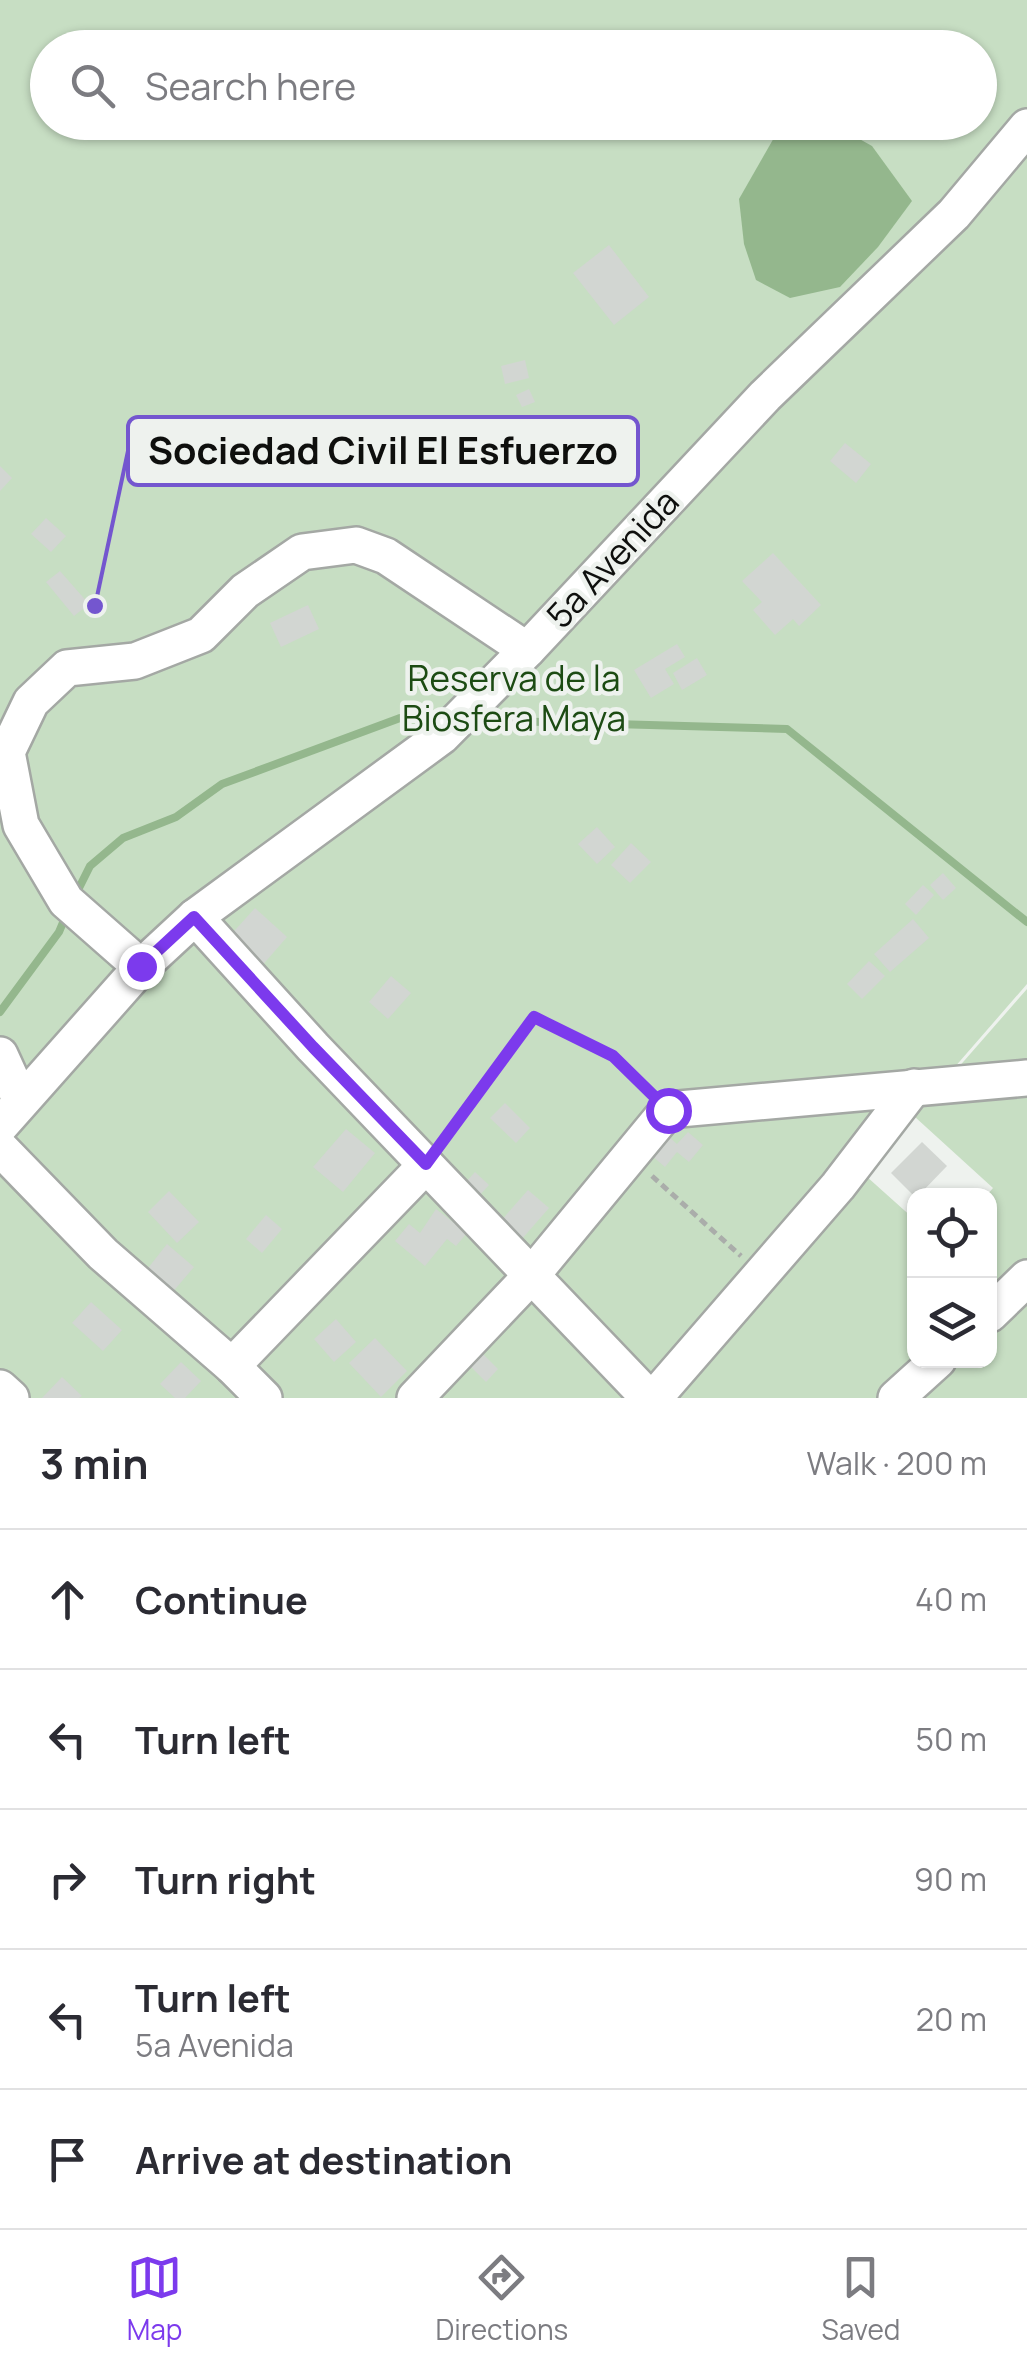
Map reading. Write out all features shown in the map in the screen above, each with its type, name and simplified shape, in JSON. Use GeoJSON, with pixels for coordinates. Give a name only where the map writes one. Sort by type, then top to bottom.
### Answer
{"type":"FeatureCollection","features":[{"type":"Feature","properties":{"kind":"street","name":"5a Avenida"},"geometry":{"type":"LineString","coordinates":[[11,1114],[141,966],[194,917],[442,736],[766,396],[954,214],[1027,127]]}},
{"type":"Feature","properties":{"kind":"street"},"geometry":{"type":"LineString","coordinates":[[141,966],[66,901],[21,825],[7,752],[31,702],[68,668],[135,661],[202,635],[245,590],[302,552],[356,545],[386,556],[527,650]]}},
{"type":"Feature","properties":{"kind":"street"},"geometry":{"type":"LineString","coordinates":[[194,917],[313,1047],[651,1398],[838,1186],[914,1087]]}},
{"type":"Feature","properties":{"kind":"street"},"geometry":{"type":"LineString","coordinates":[[0,1056],[11,1114]]}},
{"type":"Feature","properties":{"kind":"street"},"geometry":{"type":"LineString","coordinates":[[416,1398],[531,1276],[668,1110],[1027,1078]]}},
{"type":"Feature","properties":{"kind":"street"},"geometry":{"type":"LineString","coordinates":[[0,1148],[104,1254],[264,1398]]}},
{"type":"Feature","properties":{"kind":"street"},"geometry":{"type":"LineString","coordinates":[[232,1366],[426,1164]]}},
{"type":"Feature","properties":{"kind":"street"},"geometry":{"type":"LineString","coordinates":[[997,1307],[1027,1278]]}},
{"type":"Feature","properties":{"kind":"street"},"geometry":{"type":"LineString","coordinates":[[896,1398],[929,1368]]}},
{"type":"Feature","properties":{"kind":"street"},"geometry":{"type":"LineString","coordinates":[[0,1388],[11,1398]]}},
{"type":"Feature","properties":{"kind":"path"},"geometry":{"type":"LineString","coordinates":[[426,1164],[534,1017],[613,1056],[668,1110]]}},
{"type":"Feature","properties":{"kind":"path"},"geometry":{"type":"LineString","coordinates":[[630,1156],[761,1274]]}},
{"type":"Feature","properties":{"kind":"green space","name":"Reserva de la Biosfera Maya"},"geometry":{"type":"Polygon","coordinates":[[[0,0],[1027,0],[1027,984],[667,1398],[0,1398],[0,0]]]}},
{"type":"Feature","properties":{"kind":"green space"},"geometry":{"type":"Polygon","coordinates":[[[1027,989],[1027,1398],[675,1398],[866,1176],[907,1213],[907,1368],[997,1368],[997,1188],[915,1117],[1027,989]]]}},
{"type":"Feature","properties":{"kind":"shaded area"},"geometry":{"type":"Polygon","coordinates":[[[773,140],[861,140],[872,146],[912,201],[878,247],[840,287],[790,298],[756,280],[744,244],[739,199],[773,140]]]}},
{"type":"Feature","properties":{"kind":"building"},"geometry":{"type":"Polygon","coordinates":[[[609,245],[649,297],[614,325],[573,273],[609,245]]]}},
{"type":"Feature","properties":{"kind":"building"},"geometry":{"type":"Polygon","coordinates":[[[525,360],[529,378],[505,384],[501,366],[525,360]]]}},
{"type":"Feature","properties":{"kind":"building"},"geometry":{"type":"Polygon","coordinates":[[[529,389],[535,402],[522,407],[516,395],[529,389]]]}},
{"type":"Feature","properties":{"kind":"building"},"geometry":{"type":"Polygon","coordinates":[[[845,443],[871,464],[856,483],[830,461],[845,443]]]}},
{"type":"Feature","properties":{"kind":"building"},"geometry":{"type":"Polygon","coordinates":[[[0,466],[12,478],[0,491],[0,466]]]}},
{"type":"Feature","properties":{"kind":"building"},"geometry":{"type":"Polygon","coordinates":[[[46,518],[66,536],[51,552],[31,534],[46,518]]]}},
{"type":"Feature","properties":{"kind":"building"},"geometry":{"type":"Polygon","coordinates":[[[773,553],[821,605],[799,626],[793,619],[775,635],[753,610],[762,602],[742,581],[773,553]]]}},
{"type":"Feature","properties":{"kind":"building"},"geometry":{"type":"Polygon","coordinates":[[[60,571],[89,604],[74,616],[46,582],[60,571]]]}},
{"type":"Feature","properties":{"kind":"building"},"geometry":{"type":"Polygon","coordinates":[[[308,605],[319,629],[281,647],[270,623],[308,605]]]}},
{"type":"Feature","properties":{"kind":"building"},"geometry":{"type":"Polygon","coordinates":[[[677,644],[685,657],[665,669],[674,684],[651,698],[634,670],[677,644]]]}},
{"type":"Feature","properties":{"kind":"building"},"geometry":{"type":"Polygon","coordinates":[[[697,658],[707,675],[682,690],[673,673],[697,658]]]}},
{"type":"Feature","properties":{"kind":"building"},"geometry":{"type":"Polygon","coordinates":[[[516,707],[530,719],[516,734],[503,722],[516,707]]]}},
{"type":"Feature","properties":{"kind":"building"},"geometry":{"type":"Polygon","coordinates":[[[597,827],[615,847],[597,864],[578,844],[597,827]]]}},
{"type":"Feature","properties":{"kind":"building"},"geometry":{"type":"Polygon","coordinates":[[[631,843],[651,862],[630,883],[611,865],[631,843]]]}},
{"type":"Feature","properties":{"kind":"building"},"geometry":{"type":"Polygon","coordinates":[[[943,873],[956,888],[943,900],[930,885],[943,873]]]}},
{"type":"Feature","properties":{"kind":"building"},"geometry":{"type":"Polygon","coordinates":[[[923,885],[934,895],[916,915],[905,904],[923,885]]]}},
{"type":"Feature","properties":{"kind":"building"},"geometry":{"type":"Polygon","coordinates":[[[255,908],[287,937],[260,968],[227,939],[255,908]]]}},
{"type":"Feature","properties":{"kind":"building"},"geometry":{"type":"Polygon","coordinates":[[[913,919],[929,938],[890,972],[874,954],[913,919]]]}},
{"type":"Feature","properties":{"kind":"building"},"geometry":{"type":"Polygon","coordinates":[[[869,961],[885,976],[862,999],[847,984],[869,961]]]}},
{"type":"Feature","properties":{"kind":"building"},"geometry":{"type":"Polygon","coordinates":[[[391,976],[411,993],[388,1019],[369,1002],[391,976]]]}},
{"type":"Feature","properties":{"kind":"building"},"geometry":{"type":"Polygon","coordinates":[[[505,1103],[530,1128],[516,1143],[490,1118],[505,1103]]]}},
{"type":"Feature","properties":{"kind":"building"},"geometry":{"type":"Polygon","coordinates":[[[346,1129],[375,1153],[343,1192],[313,1167],[346,1129]]]}},
{"type":"Feature","properties":{"kind":"building"},"geometry":{"type":"Polygon","coordinates":[[[688,1132],[703,1145],[689,1162],[677,1152],[665,1167],[651,1155],[667,1135],[677,1144],[688,1132]]]}},
{"type":"Feature","properties":{"kind":"building"},"geometry":{"type":"Polygon","coordinates":[[[922,1142],[947,1166],[926,1188],[907,1189],[891,1173],[922,1142]]]}},
{"type":"Feature","properties":{"kind":"building"},"geometry":{"type":"Polygon","coordinates":[[[475,1172],[489,1185],[479,1196],[465,1183],[475,1172]]]}},
{"type":"Feature","properties":{"kind":"building"},"geometry":{"type":"Polygon","coordinates":[[[528,1190],[549,1208],[521,1240],[500,1222],[528,1190]]]}},
{"type":"Feature","properties":{"kind":"building"},"geometry":{"type":"Polygon","coordinates":[[[169,1191],[199,1222],[177,1243],[148,1212],[169,1191]]]}},
{"type":"Feature","properties":{"kind":"building"},"geometry":{"type":"Polygon","coordinates":[[[436,1209],[467,1233],[456,1246],[447,1239],[425,1266],[395,1241],[409,1224],[420,1233],[436,1209]]]}},
{"type":"Feature","properties":{"kind":"building"},"geometry":{"type":"Polygon","coordinates":[[[266,1215],[282,1229],[262,1253],[246,1239],[266,1215]]]}},
{"type":"Feature","properties":{"kind":"building"},"geometry":{"type":"Polygon","coordinates":[[[167,1244],[194,1267],[171,1294],[145,1272],[167,1244]]]}},
{"type":"Feature","properties":{"kind":"building"},"geometry":{"type":"Polygon","coordinates":[[[91,1302],[122,1330],[103,1351],[72,1323],[91,1302]]]}},
{"type":"Feature","properties":{"kind":"building"},"geometry":{"type":"Polygon","coordinates":[[[336,1319],[356,1342],[334,1362],[314,1339],[336,1319]]]}},
{"type":"Feature","properties":{"kind":"building"},"geometry":{"type":"Polygon","coordinates":[[[375,1338],[407,1371],[381,1397],[349,1363],[375,1338]]]}},
{"type":"Feature","properties":{"kind":"building"},"geometry":{"type":"Polygon","coordinates":[[[481,1352],[498,1369],[486,1382],[469,1365],[481,1352]]]}},
{"type":"Feature","properties":{"kind":"building"},"geometry":{"type":"Polygon","coordinates":[[[181,1362],[201,1381],[185,1398],[175,1398],[160,1384],[181,1362]]]}},
{"type":"Feature","properties":{"kind":"building"},"geometry":{"type":"Polygon","coordinates":[[[62,1377],[82,1396],[42,1398],[62,1377]]]}},
{"type":"Feature","properties":{"kind":"waterway"},"geometry":{"type":"LineString","coordinates":[[75,896],[90,866],[123,838],[176,817],[222,784],[400,718],[441,719]]}},
{"type":"Feature","properties":{"kind":"waterway"},"geometry":{"type":"LineString","coordinates":[[475,720],[787,729],[1027,922]]}},
{"type":"Feature","properties":{"kind":"waterway"},"geometry":{"type":"LineString","coordinates":[[0,1012],[59,932],[67,913]]}},
{"type":"Feature","properties":{"kind":"place","name":"Sociedad Civil El Esfuerzo"},"geometry":{"type":"Point","coordinates":[95,606]}},
{"type":"Feature","properties":{"kind":"route"},"geometry":{"type":"LineString","coordinates":[[141,966],[194,917],[426,1164],[534,1017],[613,1056],[668,1110]]}}]}
